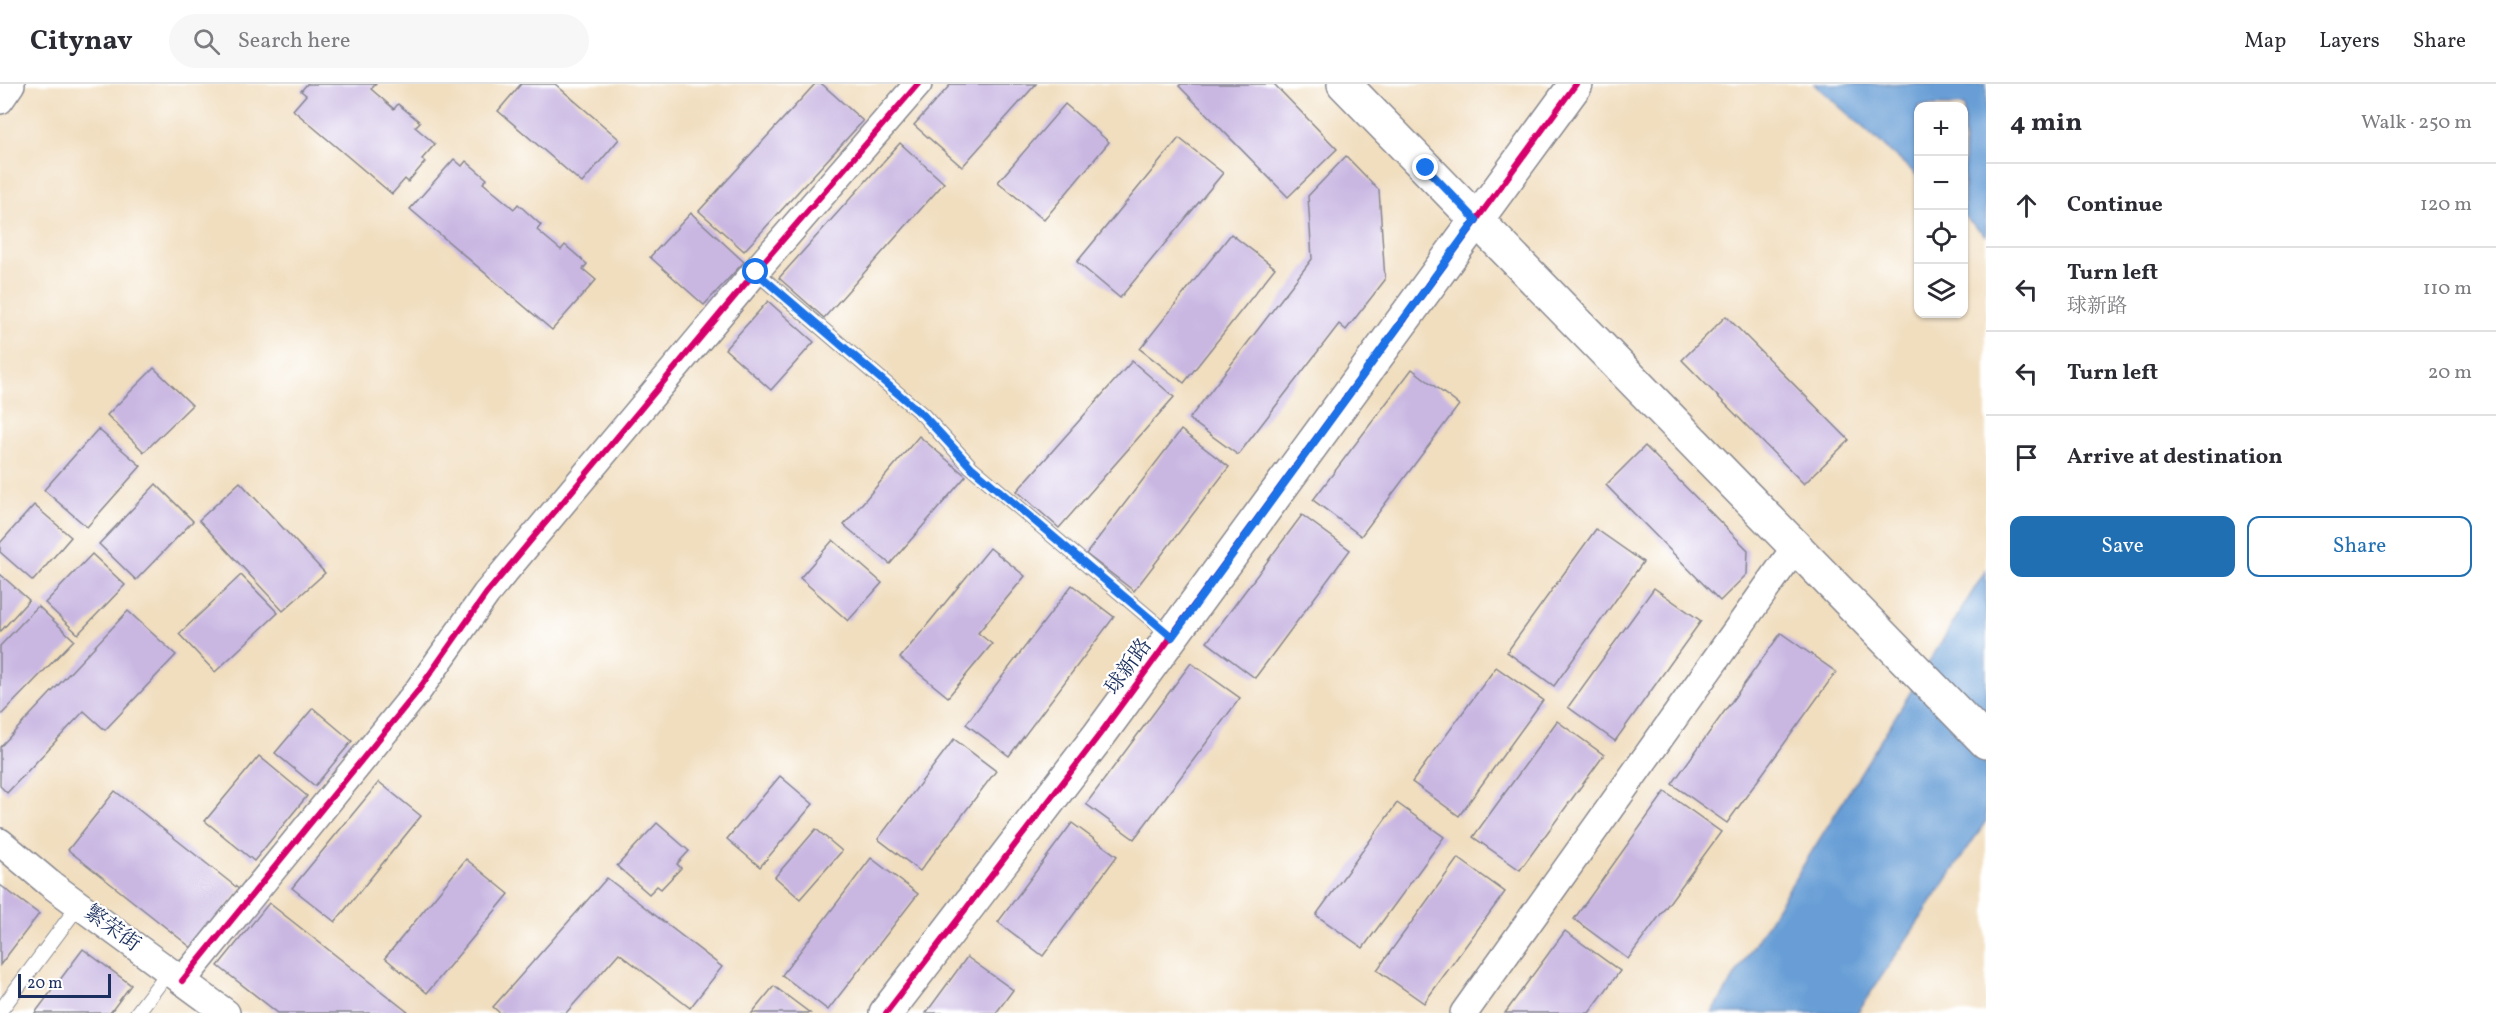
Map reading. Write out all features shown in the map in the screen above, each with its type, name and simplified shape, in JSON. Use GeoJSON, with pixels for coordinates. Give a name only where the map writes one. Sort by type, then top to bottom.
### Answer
{"type":"FeatureCollection","features":[{"type":"Feature","properties":{"kind":"street"},"geometry":{"type":"LineString","coordinates":[[0,100],[11,84]]}},
{"type":"Feature","properties":{"kind":"street"},"geometry":{"type":"LineString","coordinates":[[175,976],[417,692],[486,594],[756,272],[918,84]]}},
{"type":"Feature","properties":{"kind":"street"},"geometry":{"type":"LineString","coordinates":[[1344,84],[1986,742]]}},
{"type":"Feature","properties":{"kind":"street","name":"球新路"},"geometry":{"type":"LineString","coordinates":[[886,1013],[1093,744],[1576,84]]}},
{"type":"Feature","properties":{"kind":"street"},"geometry":{"type":"LineString","coordinates":[[1464,1013],[1795,548]]}},
{"type":"Feature","properties":{"kind":"street","name":"繁荣街"},"geometry":{"type":"LineString","coordinates":[[0,842],[79,905],[226,1013]]}},
{"type":"Feature","properties":{"kind":"lane"},"geometry":{"type":"LineString","coordinates":[[756,272],[923,415],[971,467],[1172,637]]}},
{"type":"Feature","properties":{"kind":"lane"},"geometry":{"type":"LineString","coordinates":[[0,1011],[79,905]]}},
{"type":"Feature","properties":{"kind":"lane"},"geometry":{"type":"LineString","coordinates":[[137,1013],[175,976]]}},
{"type":"Feature","properties":{"kind":"water"},"geometry":{"type":"Polygon","coordinates":[[[1814,84],[1986,84],[1986,236],[1968,220],[1968,102],[1914,102],[1914,172],[1814,84]]]}},
{"type":"Feature","properties":{"kind":"water"},"geometry":{"type":"Polygon","coordinates":[[[1986,570],[1986,821],[1857,1013],[1712,1013],[1986,570]]]}},
{"type":"Feature","properties":{"kind":"building"},"geometry":{"type":"Polygon","coordinates":[[[307,84],[376,84],[371,89],[394,109],[398,104],[420,122],[415,127],[435,144],[422,159],[425,162],[408,182],[405,179],[392,194],[293,110],[306,95],[301,91],[307,84]]]}},
{"type":"Feature","properties":{"kind":"building"},"geometry":{"type":"Polygon","coordinates":[[[521,84],[555,84],[619,139],[582,183],[498,111],[521,84]]]}},
{"type":"Feature","properties":{"kind":"building"},"geometry":{"type":"Polygon","coordinates":[[[815,84],[822,84],[863,121],[744,251],[699,211],[815,84]]]}},
{"type":"Feature","properties":{"kind":"building"},"geometry":{"type":"Polygon","coordinates":[[[951,84],[1036,84],[962,167],[914,125],[951,84]]]}},
{"type":"Feature","properties":{"kind":"building"},"geometry":{"type":"Polygon","coordinates":[[[1181,84],[1274,84],[1337,149],[1288,197],[1179,86],[1181,84]]]}},
{"type":"Feature","properties":{"kind":"building"},"geometry":{"type":"Polygon","coordinates":[[[1065,104],[1109,142],[1044,220],[998,182],[1065,104]]]}},
{"type":"Feature","properties":{"kind":"building"},"geometry":{"type":"Polygon","coordinates":[[[1179,138],[1223,173],[1120,298],[1077,262],[1179,138]]]}},
{"type":"Feature","properties":{"kind":"building"},"geometry":{"type":"Polygon","coordinates":[[[900,143],[944,183],[824,318],[779,278],[900,143]]]}},
{"type":"Feature","properties":{"kind":"building"},"geometry":{"type":"Polygon","coordinates":[[[1346,156],[1379,190],[1385,280],[1346,330],[1339,324],[1238,455],[1189,419],[1312,259],[1308,196],[1346,156]]]}},
{"type":"Feature","properties":{"kind":"building"},"geometry":{"type":"Polygon","coordinates":[[[454,159],[462,166],[466,161],[487,179],[483,183],[514,209],[518,204],[541,225],[537,230],[561,250],[565,245],[587,264],[583,269],[596,280],[552,330],[410,209],[454,159]]]}},
{"type":"Feature","properties":{"kind":"building"},"geometry":{"type":"Polygon","coordinates":[[[691,213],[744,262],[704,305],[650,257],[691,213]]]}},
{"type":"Feature","properties":{"kind":"building"},"geometry":{"type":"Polygon","coordinates":[[[1231,234],[1275,268],[1184,383],[1140,349],[1231,234]]]}},
{"type":"Feature","properties":{"kind":"building"},"geometry":{"type":"Polygon","coordinates":[[[768,301],[814,342],[771,390],[725,349],[768,301]]]}},
{"type":"Feature","properties":{"kind":"building"},"geometry":{"type":"Polygon","coordinates":[[[1726,316],[1849,440],[1804,484],[1682,360],[1726,316]]]}},
{"type":"Feature","properties":{"kind":"building"},"geometry":{"type":"Polygon","coordinates":[[[1132,361],[1174,397],[1059,528],[1017,491],[1132,361]]]}},
{"type":"Feature","properties":{"kind":"building"},"geometry":{"type":"Polygon","coordinates":[[[154,368],[192,405],[144,452],[107,415],[154,368]]]}},
{"type":"Feature","properties":{"kind":"building"},"geometry":{"type":"Polygon","coordinates":[[[1412,369],[1459,405],[1361,536],[1313,500],[1412,369]]]}},
{"type":"Feature","properties":{"kind":"building"},"geometry":{"type":"Polygon","coordinates":[[[98,429],[141,466],[87,527],[44,490],[98,429]]]}},
{"type":"Feature","properties":{"kind":"building"},"geometry":{"type":"Polygon","coordinates":[[[1181,430],[1229,467],[1134,591],[1086,554],[1181,430]]]}},
{"type":"Feature","properties":{"kind":"building"},"geometry":{"type":"Polygon","coordinates":[[[919,436],[966,476],[890,564],[844,525],[919,436]]]}},
{"type":"Feature","properties":{"kind":"building"},"geometry":{"type":"Polygon","coordinates":[[[1645,446],[1748,550],[1747,574],[1720,601],[1606,485],[1645,446]]]}},
{"type":"Feature","properties":{"kind":"building"},"geometry":{"type":"Polygon","coordinates":[[[240,482],[325,573],[283,611],[199,520],[240,482]]]}},
{"type":"Feature","properties":{"kind":"building"},"geometry":{"type":"Polygon","coordinates":[[[156,484],[193,521],[136,580],[99,544],[156,484]]]}},
{"type":"Feature","properties":{"kind":"building"},"geometry":{"type":"Polygon","coordinates":[[[34,505],[71,537],[33,581],[0,552],[0,543],[34,505]]]}},
{"type":"Feature","properties":{"kind":"building"},"geometry":{"type":"Polygon","coordinates":[[[1302,515],[1350,550],[1255,678],[1207,642],[1302,515]]]}},
{"type":"Feature","properties":{"kind":"building"},"geometry":{"type":"Polygon","coordinates":[[[1596,529],[1643,562],[1554,686],[1507,652],[1596,529]]]}},
{"type":"Feature","properties":{"kind":"building"},"geometry":{"type":"Polygon","coordinates":[[[833,540],[882,583],[848,621],[800,578],[833,540]]]}},
{"type":"Feature","properties":{"kind":"building"},"geometry":{"type":"Polygon","coordinates":[[[990,548],[1025,576],[978,633],[992,644],[948,697],[900,658],[990,548]]]}},
{"type":"Feature","properties":{"kind":"building"},"geometry":{"type":"Polygon","coordinates":[[[92,554],[125,585],[78,634],[45,603],[92,554]]]}},
{"type":"Feature","properties":{"kind":"building"},"geometry":{"type":"Polygon","coordinates":[[[0,574],[29,600],[0,632],[0,574]]]}},
{"type":"Feature","properties":{"kind":"building"},"geometry":{"type":"Polygon","coordinates":[[[241,575],[278,613],[215,672],[179,634],[241,575]]]}},
{"type":"Feature","properties":{"kind":"building"},"geometry":{"type":"Polygon","coordinates":[[[1072,585],[1114,617],[1009,756],[966,724],[1072,585]]]}},
{"type":"Feature","properties":{"kind":"building"},"geometry":{"type":"Polygon","coordinates":[[[1654,588],[1701,621],[1615,741],[1568,707],[1654,588]]]}},
{"type":"Feature","properties":{"kind":"building"},"geometry":{"type":"Polygon","coordinates":[[[38,606],[74,640],[0,716],[0,646],[38,606]]]}},
{"type":"Feature","properties":{"kind":"building"},"geometry":{"type":"Polygon","coordinates":[[[128,611],[176,655],[105,730],[84,711],[7,793],[0,786],[0,747],[128,611]]]}},
{"type":"Feature","properties":{"kind":"building"},"geometry":{"type":"Polygon","coordinates":[[[1781,633],[1836,672],[1727,823],[1672,784],[1781,633]]]}},
{"type":"Feature","properties":{"kind":"building"},"geometry":{"type":"Polygon","coordinates":[[[1191,663],[1240,698],[1134,839],[1086,804],[1191,663]]]}},
{"type":"Feature","properties":{"kind":"building"},"geometry":{"type":"Polygon","coordinates":[[[1496,667],[1543,700],[1459,816],[1412,782],[1496,667]]]}},
{"type":"Feature","properties":{"kind":"building"},"geometry":{"type":"Polygon","coordinates":[[[313,708],[352,741],[315,786],[275,753],[313,708]]]}},
{"type":"Feature","properties":{"kind":"building"},"geometry":{"type":"Polygon","coordinates":[[[1557,721],[1604,755],[1520,870],[1473,837],[1557,721]]]}},
{"type":"Feature","properties":{"kind":"building"},"geometry":{"type":"Polygon","coordinates":[[[954,739],[996,771],[920,871],[878,839],[954,739]]]}},
{"type":"Feature","properties":{"kind":"building"},"geometry":{"type":"Polygon","coordinates":[[[259,756],[307,796],[254,861],[205,821],[259,756]]]}},
{"type":"Feature","properties":{"kind":"building"},"geometry":{"type":"Polygon","coordinates":[[[780,776],[813,804],[760,867],[727,839],[780,776]]]}},
{"type":"Feature","properties":{"kind":"building"},"geometry":{"type":"Polygon","coordinates":[[[379,782],[421,816],[335,922],[292,888],[379,782]]]}},
{"type":"Feature","properties":{"kind":"building"},"geometry":{"type":"Polygon","coordinates":[[[115,791],[240,890],[193,949],[68,850],[115,791]]]}},
{"type":"Feature","properties":{"kind":"building"},"geometry":{"type":"Polygon","coordinates":[[[1665,792],[1721,832],[1628,959],[1574,919],[1665,792]]]}},
{"type":"Feature","properties":{"kind":"building"},"geometry":{"type":"Polygon","coordinates":[[[1397,803],[1444,837],[1363,948],[1316,915],[1397,803]]]}},
{"type":"Feature","properties":{"kind":"building"},"geometry":{"type":"Polygon","coordinates":[[[657,823],[689,851],[677,864],[681,868],[661,889],[657,886],[649,894],[617,866],[657,823]]]}},
{"type":"Feature","properties":{"kind":"building"},"geometry":{"type":"Polygon","coordinates":[[[1072,823],[1117,856],[1043,956],[998,922],[1072,823]]]}},
{"type":"Feature","properties":{"kind":"building"},"geometry":{"type":"Polygon","coordinates":[[[816,829],[842,851],[800,899],[775,877],[816,829]]]}},
{"type":"Feature","properties":{"kind":"building"},"geometry":{"type":"Polygon","coordinates":[[[871,858],[918,894],[828,1010],[782,975],[871,858]]]}},
{"type":"Feature","properties":{"kind":"building"},"geometry":{"type":"Polygon","coordinates":[[[1458,858],[1505,892],[1424,1003],[1377,970],[1458,858]]]}},
{"type":"Feature","properties":{"kind":"building"},"geometry":{"type":"Polygon","coordinates":[[[466,859],[509,894],[427,993],[385,958],[466,859]]]}},
{"type":"Feature","properties":{"kind":"building"},"geometry":{"type":"Polygon","coordinates":[[[607,878],[722,967],[690,1008],[619,953],[566,1013],[500,1013],[493,1007],[607,878]]]}},
{"type":"Feature","properties":{"kind":"building"},"geometry":{"type":"Polygon","coordinates":[[[0,885],[39,914],[0,965],[0,885]]]}},
{"type":"Feature","properties":{"kind":"building"},"geometry":{"type":"Polygon","coordinates":[[[269,903],[409,1013],[278,1013],[218,966],[269,903]]]}},
{"type":"Feature","properties":{"kind":"building"},"geometry":{"type":"Polygon","coordinates":[[[1565,931],[1620,971],[1589,1013],[1505,1013],[1565,931]]]}},
{"type":"Feature","properties":{"kind":"building"},"geometry":{"type":"Polygon","coordinates":[[[83,949],[131,985],[110,1013],[35,1013],[83,949]]]}},
{"type":"Feature","properties":{"kind":"building"},"geometry":{"type":"Polygon","coordinates":[[[967,957],[1013,990],[996,1013],[926,1013],[967,957]]]}},
{"type":"Feature","properties":{"kind":"building"},"geometry":{"type":"Polygon","coordinates":[[[774,986],[810,1013],[752,1013],[774,986]]]}},
{"type":"Feature","properties":{"kind":"cycle path"},"geometry":{"type":"LineString","coordinates":[[182,981],[417,692],[486,594],[761,265],[918,84]]}},
{"type":"Feature","properties":{"kind":"cycle path"},"geometry":{"type":"LineString","coordinates":[[886,1013],[1100,734],[1576,84]]}},
{"type":"Feature","properties":{"kind":"route"},"geometry":{"type":"LineString","coordinates":[[756,272],[923,415],[971,467],[1172,637],[1476,220],[1426,168]]}}]}
